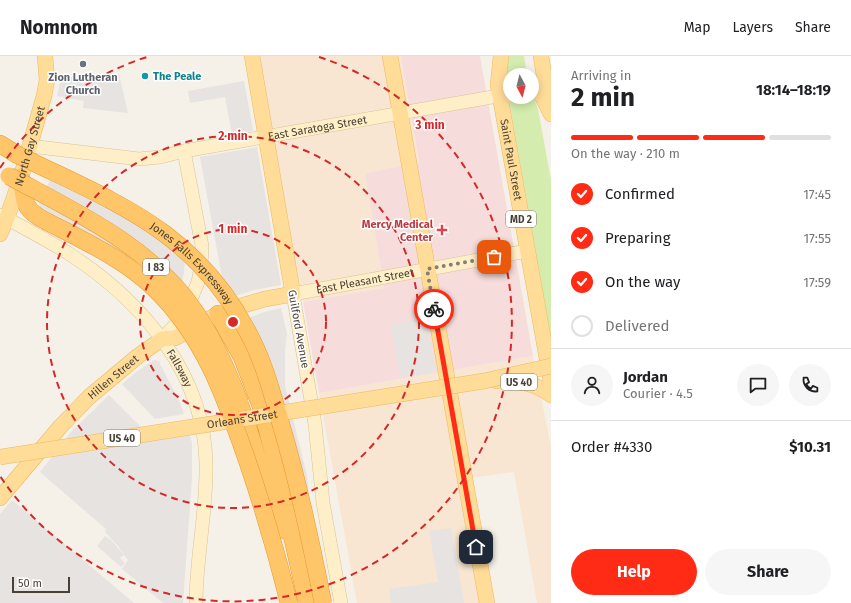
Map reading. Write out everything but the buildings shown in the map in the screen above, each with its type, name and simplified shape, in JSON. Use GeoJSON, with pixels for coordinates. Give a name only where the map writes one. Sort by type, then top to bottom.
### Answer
{"type":"FeatureCollection","features":[{"type":"Feature","properties":{"kind":"highway","name":"Jones Falls Expressway"},"geometry":{"type":"LineString","coordinates":[[0,144],[23,150],[82,186],[118,204],[151,224],[197,262],[223,292],[246,328],[261,361],[270,386],[294,472],[323,603]]}},
{"type":"Feature","properties":{"kind":"highway"},"geometry":{"type":"LineString","coordinates":[[10,174],[25,204],[34,216],[129,267],[166,301],[190,331],[216,378],[242,445],[268,527],[289,603]]}},
{"type":"Feature","properties":{"kind":"highway","name":"I 83"},"geometry":{"type":"LineString","coordinates":[[10,174],[128,243],[155,265],[170,280],[195,311],[221,355],[240,402],[277,528],[295,603]]}},
{"type":"Feature","properties":{"kind":"highway"},"geometry":{"type":"LineString","coordinates":[[244,305],[237,311],[235,326],[242,356],[262,409],[272,444],[307,603]]}},
{"type":"Feature","properties":{"kind":"highway"},"geometry":{"type":"LineString","coordinates":[[218,314],[242,356]]}},
{"type":"Feature","properties":{"kind":"main road","name":"North Gay Street"},"geometry":{"type":"LineString","coordinates":[[0,234],[10,174],[23,150],[44,96],[47,80],[45,56]]}},
{"type":"Feature","properties":{"kind":"main road","name":"Guilford Avenue"},"geometry":{"type":"LineString","coordinates":[[252,56],[315,424],[323,503],[341,603]]}},
{"type":"Feature","properties":{"kind":"main road"},"geometry":{"type":"LineString","coordinates":[[390,56],[487,603]]}},
{"type":"Feature","properties":{"kind":"main road","name":"Saint Paul Street"},"geometry":{"type":"LineString","coordinates":[[501,56],[498,85],[503,92]]}},
{"type":"Feature","properties":{"kind":"main road"},"geometry":{"type":"LineString","coordinates":[[541,56],[544,91],[551,114]]}},
{"type":"Feature","properties":{"kind":"main road","name":"East Saratoga Street"},"geometry":{"type":"LineString","coordinates":[[23,150],[139,159],[160,157],[184,151],[503,95]]}},
{"type":"Feature","properties":{"kind":"main road","name":"Saint Paul Street"},"geometry":{"type":"LineString","coordinates":[[506,104],[527,251],[551,381]]}},
{"type":"Feature","properties":{"kind":"main road","name":"Hillen Street"},"geometry":{"type":"LineString","coordinates":[[0,498],[60,427],[89,397],[128,364],[162,339],[178,322],[187,309],[198,282],[201,267],[202,246],[184,151]]}},
{"type":"Feature","properties":{"kind":"main road","name":"Fallsway"},"geometry":{"type":"LineString","coordinates":[[4,216],[70,254],[130,301],[162,339],[182,372],[193,397],[201,421],[206,463],[205,495],[196,582],[196,603]]}},
{"type":"Feature","properties":{"kind":"main road","name":"East Pleasant Street"},"geometry":{"type":"LineString","coordinates":[[162,339],[175,338],[218,314],[265,299],[527,251]]}},
{"type":"Feature","properties":{"kind":"main road","name":"Orleans Street"},"geometry":{"type":"LineString","coordinates":[[0,457],[484,381],[551,366]]}},
{"type":"Feature","properties":{"kind":"main road","name":"Orleans Street"},"geometry":{"type":"LineString","coordinates":[[484,381],[524,382],[542,388],[551,395]]}},
{"type":"Feature","properties":{"kind":"shaded area"},"geometry":{"type":"Polygon","coordinates":[[[258,56],[401,56],[419,164],[365,173],[384,288],[303,302],[258,56]]]}},
{"type":"Feature","properties":{"kind":"shaded area","name":"Mercy Medical Center"},"geometry":{"type":"Polygon","coordinates":[[[401,56],[480,56],[533,356],[319,393],[303,302],[384,288],[365,173],[419,163],[401,56]]]}},
{"type":"Feature","properties":{"kind":"shaded area"},"geometry":{"type":"Polygon","coordinates":[[[119,74],[128,113],[83,108],[84,101],[57,96],[61,79],[78,76],[79,81],[119,74]]]}},
{"type":"Feature","properties":{"kind":"shaded area"},"geometry":{"type":"Polygon","coordinates":[[[244,81],[252,131],[232,135],[225,97],[190,103],[188,91],[244,81]]]}},
{"type":"Feature","properties":{"kind":"shaded area"},"geometry":{"type":"Polygon","coordinates":[[[257,147],[281,285],[254,290],[226,299],[200,157],[257,147]]]}},
{"type":"Feature","properties":{"kind":"shaded area"},"geometry":{"type":"Polygon","coordinates":[[[55,170],[185,257],[184,273],[178,295],[106,242],[40,207],[39,202],[55,170]]]}},
{"type":"Feature","properties":{"kind":"shaded area"},"geometry":{"type":"Polygon","coordinates":[[[281,308],[287,334],[285,349],[285,386],[307,476],[312,522],[231,325],[264,312],[281,308]]]}},
{"type":"Feature","properties":{"kind":"shaded area"},"geometry":{"type":"Polygon","coordinates":[[[426,318],[436,372],[400,378],[391,324],[426,318]]]}},
{"type":"Feature","properties":{"kind":"shaded area"},"geometry":{"type":"Polygon","coordinates":[[[533,356],[551,447],[551,603],[537,603],[514,472],[470,478],[493,603],[357,603],[319,393],[533,356]]]}},
{"type":"Feature","properties":{"kind":"shaded area"},"geometry":{"type":"Polygon","coordinates":[[[154,360],[159,361],[179,400],[184,414],[155,419],[122,384],[154,360]]]}},
{"type":"Feature","properties":{"kind":"shaded area"},"geometry":{"type":"Polygon","coordinates":[[[109,395],[151,437],[189,432],[192,443],[192,478],[183,603],[163,603],[122,569],[128,560],[105,532],[106,529],[40,472],[71,432],[109,395]]]}},
{"type":"Feature","properties":{"kind":"shaded area"},"geometry":{"type":"Polygon","coordinates":[[[12,500],[134,603],[0,603],[0,514],[12,500]]]}},
{"type":"Feature","properties":{"kind":"shaded area"},"geometry":{"type":"Polygon","coordinates":[[[451,528],[464,603],[391,603],[389,589],[438,582],[429,531],[451,528]]]}},
{"type":"Feature","properties":{"kind":"shaded area"},"geometry":{"type":"Polygon","coordinates":[[[105,536],[111,540],[124,555],[120,558],[125,563],[121,567],[97,546],[105,536]]]}},
{"type":"Feature","properties":{"kind":"green space"},"geometry":{"type":"Polygon","coordinates":[[[494,56],[524,56],[526,68],[503,68],[503,76],[494,56]]]}},
{"type":"Feature","properties":{"kind":"green space"},"geometry":{"type":"Polygon","coordinates":[[[510,104],[536,104],[551,180],[551,337],[510,104]]]}},
{"type":"Feature","properties":{"kind":"way so far"},"geometry":{"type":"LineString","coordinates":[[434,309],[427,269],[494,257]]}},
{"type":"Feature","properties":{"kind":"place","name":"Zion Lutheran Church"},"geometry":{"type":"Point","coordinates":[83,64]}},
{"type":"Feature","properties":{"kind":"place","name":"The Peale"},"geometry":{"type":"Point","coordinates":[145,76]}},
{"type":"Feature","properties":{"kind":"place","name":"Mercy Medical Center"},"geometry":{"type":"Point","coordinates":[442,230]}},
{"type":"Feature","properties":{"kind":"route"},"geometry":{"type":"LineString","coordinates":[[434,309],[476,547]]}}]}
